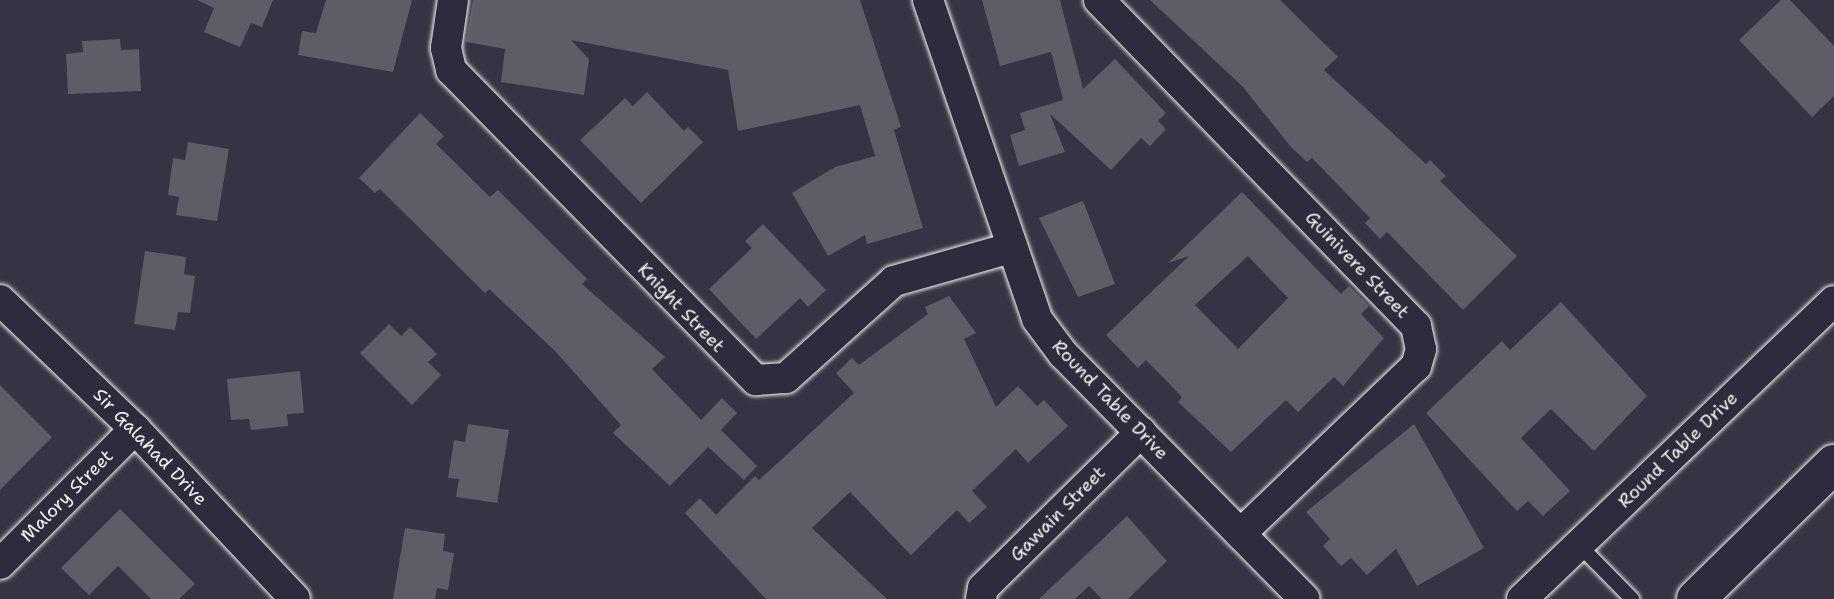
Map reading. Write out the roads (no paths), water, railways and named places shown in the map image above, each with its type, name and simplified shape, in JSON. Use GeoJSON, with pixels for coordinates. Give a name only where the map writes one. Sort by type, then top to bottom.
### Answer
{"type":"FeatureCollection","features":[{"type":"Feature","properties":{"kind":"main road"},"geometry":{"type":"LineString","coordinates":[[1696,599],[1834,464]]}},
{"type":"Feature","properties":{"kind":"street","name":"Knight Street"},"geometry":{"type":"LineString","coordinates":[[453,0],[446,48],[451,70],[757,380],[786,378],[894,281],[1011,248]]}},
{"type":"Feature","properties":{"kind":"street","name":"Round Table Drive"},"geometry":{"type":"LineString","coordinates":[[928,0],[1037,318],[1141,432],[1304,599]]}},
{"type":"Feature","properties":{"kind":"street","name":"Guinivere Street"},"geometry":{"type":"LineString","coordinates":[[1099,0],[1416,326],[1421,349],[1416,366],[1240,534]]}},
{"type":"Feature","properties":{"kind":"street","name":"Sir Galahad Drive"},"geometry":{"type":"LineString","coordinates":[[0,300],[135,429],[295,599]]}},
{"type":"Feature","properties":{"kind":"street","name":"Round Table Drive"},"geometry":{"type":"LineString","coordinates":[[1522,599],[1834,301]]}},
{"type":"Feature","properties":{"kind":"street","name":"Malory Street"},"geometry":{"type":"LineString","coordinates":[[0,564],[135,429]]}},
{"type":"Feature","properties":{"kind":"street","name":"Gawain Street"},"geometry":{"type":"LineString","coordinates":[[981,599],[983,588],[1141,432]]}},
{"type":"Feature","properties":{"kind":"lane"},"geometry":{"type":"LineString","coordinates":[[1579,545],[1632,599]]}}]}
